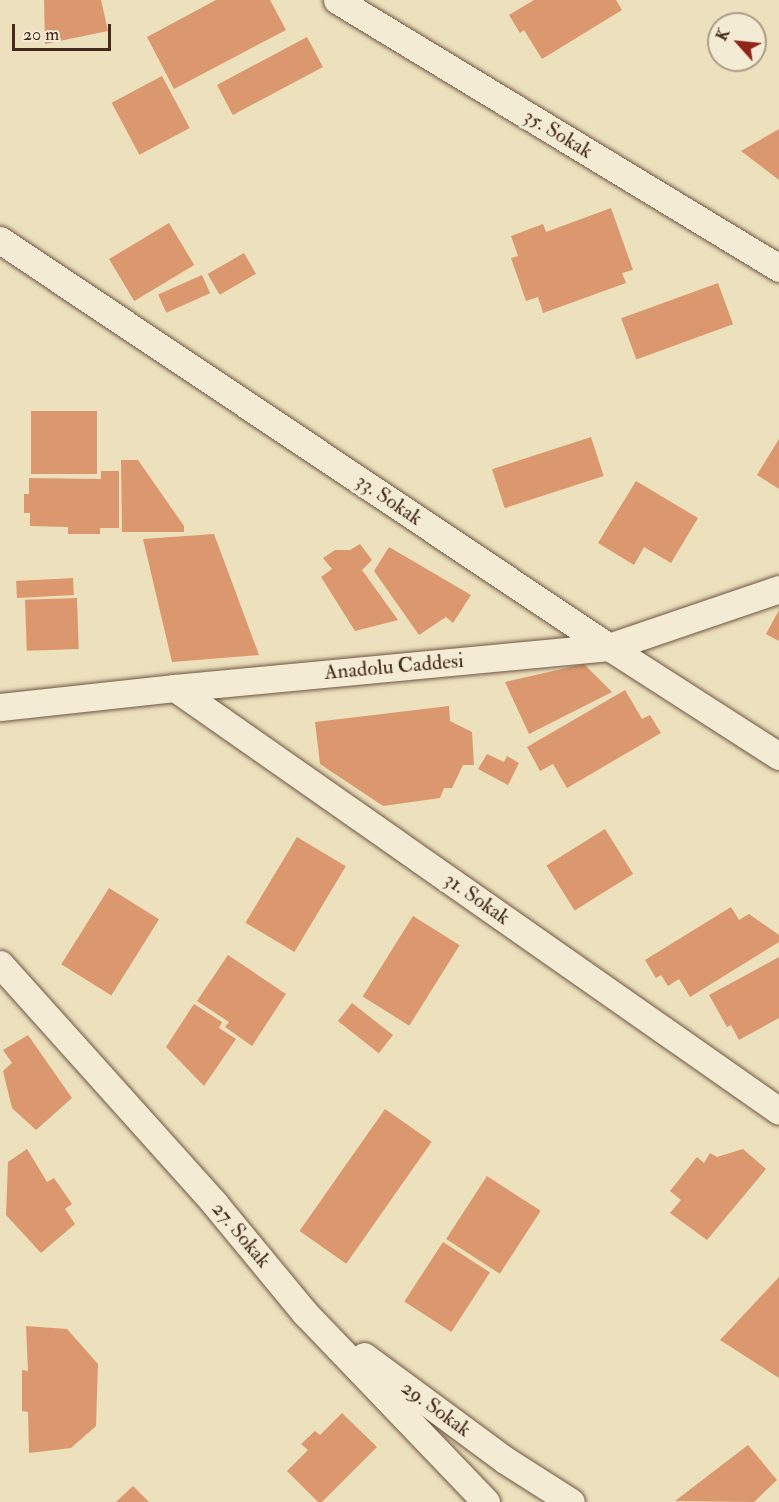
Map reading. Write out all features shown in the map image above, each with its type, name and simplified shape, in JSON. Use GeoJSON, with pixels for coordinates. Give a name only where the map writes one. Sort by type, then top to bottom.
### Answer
{"type":"FeatureCollection","features":[{"type":"Feature","properties":{"kind":"street","name":"35. Sokak"},"geometry":{"type":"LineString","coordinates":[[337,0],[779,268]]}},
{"type":"Feature","properties":{"kind":"street","name":"33. Sokak"},"geometry":{"type":"LineString","coordinates":[[0,240],[609,647],[779,756]]}},
{"type":"Feature","properties":{"kind":"street","name":"Anadolu Caddesi"},"geometry":{"type":"LineString","coordinates":[[0,707],[609,647],[779,589]]}},
{"type":"Feature","properties":{"kind":"street","name":"31. Sokak"},"geometry":{"type":"LineString","coordinates":[[175,688],[779,1111]]}},
{"type":"Feature","properties":{"kind":"street","name":"27. Sokak"},"geometry":{"type":"LineString","coordinates":[[0,964],[215,1204],[304,1312],[486,1502]]}},
{"type":"Feature","properties":{"kind":"street","name":"29. Sokak"},"geometry":{"type":"LineString","coordinates":[[304,1312],[505,1460],[571,1502]]}},
{"type":"Feature","properties":{"kind":"building"},"geometry":{"type":"Polygon","coordinates":[[[44,0],[101,0],[108,31],[45,44],[44,0]]]}},
{"type":"Feature","properties":{"kind":"building"},"geometry":{"type":"Polygon","coordinates":[[[216,0],[270,0],[286,30],[174,89],[147,37],[216,0]]]}},
{"type":"Feature","properties":{"kind":"building"},"geometry":{"type":"Polygon","coordinates":[[[534,0],[616,0],[622,10],[542,59],[524,30],[520,33],[509,15],[534,0]]]}},
{"type":"Feature","properties":{"kind":"building"},"geometry":{"type":"Polygon","coordinates":[[[307,37],[323,67],[233,115],[217,85],[307,37]]]}},
{"type":"Feature","properties":{"kind":"building"},"geometry":{"type":"Polygon","coordinates":[[[162,76],[190,128],[139,155],[112,103],[162,76]]]}},
{"type":"Feature","properties":{"kind":"building"},"geometry":{"type":"Polygon","coordinates":[[[779,129],[779,180],[741,151],[779,129]]]}},
{"type":"Feature","properties":{"kind":"building"},"geometry":{"type":"Polygon","coordinates":[[[611,208],[633,270],[622,273],[626,283],[543,313],[538,297],[526,301],[511,258],[518,256],[511,236],[543,224],[546,232],[611,208]]]}},
{"type":"Feature","properties":{"kind":"building"},"geometry":{"type":"Polygon","coordinates":[[[169,223],[194,265],[134,301],[109,259],[169,223]]]}},
{"type":"Feature","properties":{"kind":"building"},"geometry":{"type":"Polygon","coordinates":[[[244,253],[256,274],[220,295],[208,274],[244,253]]]}},
{"type":"Feature","properties":{"kind":"building"},"geometry":{"type":"Polygon","coordinates":[[[202,275],[210,293],[166,313],[158,295],[202,275]]]}},
{"type":"Feature","properties":{"kind":"building"},"geometry":{"type":"Polygon","coordinates":[[[718,283],[733,324],[636,360],[621,318],[718,283]]]}},
{"type":"Feature","properties":{"kind":"building"},"geometry":{"type":"Polygon","coordinates":[[[31,411],[97,411],[97,474],[31,474],[31,411]]]}},
{"type":"Feature","properties":{"kind":"building"},"geometry":{"type":"Polygon","coordinates":[[[591,437],[604,476],[505,508],[492,469],[591,437]]]}},
{"type":"Feature","properties":{"kind":"building"},"geometry":{"type":"Polygon","coordinates":[[[779,439],[779,489],[757,475],[779,439]]]}},
{"type":"Feature","properties":{"kind":"building"},"geometry":{"type":"Polygon","coordinates":[[[121,460],[138,460],[184,526],[184,532],[122,532],[121,460]]]}},
{"type":"Feature","properties":{"kind":"building"},"geometry":{"type":"Polygon","coordinates":[[[101,471],[119,471],[119,528],[100,528],[100,534],[68,534],[68,527],[30,526],[30,513],[24,513],[24,494],[29,494],[29,478],[101,479],[101,471]]]}},
{"type":"Feature","properties":{"kind":"building"},"geometry":{"type":"Polygon","coordinates":[[[636,481],[698,518],[671,563],[644,547],[634,565],[598,543],[636,481]]]}},
{"type":"Feature","properties":{"kind":"building"},"geometry":{"type":"Polygon","coordinates":[[[214,534],[259,655],[172,662],[143,539],[214,534]]]}},
{"type":"Feature","properties":{"kind":"building"},"geometry":{"type":"Polygon","coordinates":[[[360,544],[372,560],[362,570],[398,620],[355,631],[321,577],[332,569],[323,558],[335,550],[350,550],[360,544]]]}},
{"type":"Feature","properties":{"kind":"building"},"geometry":{"type":"Polygon","coordinates":[[[389,547],[471,595],[453,623],[446,617],[419,635],[374,571],[389,547]]]}},
{"type":"Feature","properties":{"kind":"building"},"geometry":{"type":"Polygon","coordinates":[[[73,578],[74,595],[17,598],[16,581],[73,578]]]}},
{"type":"Feature","properties":{"kind":"building"},"geometry":{"type":"Polygon","coordinates":[[[77,598],[79,649],[27,651],[25,600],[77,598]]]}},
{"type":"Feature","properties":{"kind":"building"},"geometry":{"type":"Polygon","coordinates":[[[779,610],[779,641],[766,634],[779,610]]]}},
{"type":"Feature","properties":{"kind":"building"},"geometry":{"type":"Polygon","coordinates":[[[584,664],[612,692],[529,734],[505,682],[584,664]]]}},
{"type":"Feature","properties":{"kind":"building"},"geometry":{"type":"Polygon","coordinates":[[[625,690],[642,719],[650,715],[661,733],[567,788],[553,764],[540,771],[527,747],[625,690]]]}},
{"type":"Feature","properties":{"kind":"building"},"geometry":{"type":"Polygon","coordinates":[[[449,706],[450,721],[472,732],[474,765],[463,765],[452,788],[444,788],[440,798],[383,806],[320,764],[315,722],[449,706]]]}},
{"type":"Feature","properties":{"kind":"building"},"geometry":{"type":"Polygon","coordinates":[[[487,754],[504,762],[507,756],[519,763],[508,785],[478,769],[487,754]]]}},
{"type":"Feature","properties":{"kind":"building"},"geometry":{"type":"Polygon","coordinates":[[[605,829],[633,874],[575,911],[546,866],[605,829]]]}},
{"type":"Feature","properties":{"kind":"building"},"geometry":{"type":"Polygon","coordinates":[[[297,837],[346,866],[294,952],[245,923],[297,837]]]}},
{"type":"Feature","properties":{"kind":"building"},"geometry":{"type":"Polygon","coordinates":[[[109,888],[159,919],[111,996],[61,964],[109,888]]]}},
{"type":"Feature","properties":{"kind":"building"},"geometry":{"type":"Polygon","coordinates":[[[731,907],[739,920],[749,914],[779,935],[779,942],[690,997],[679,979],[668,986],[661,975],[656,978],[645,960],[731,907]]]}},
{"type":"Feature","properties":{"kind":"building"},"geometry":{"type":"Polygon","coordinates":[[[413,916],[460,945],[409,1026],[363,997],[413,916]]]}},
{"type":"Feature","properties":{"kind":"building"},"geometry":{"type":"Polygon","coordinates":[[[228,955],[286,994],[252,1046],[225,1027],[229,1022],[197,1001],[228,955]]]}},
{"type":"Feature","properties":{"kind":"building"},"geometry":{"type":"Polygon","coordinates":[[[779,957],[779,1018],[739,1040],[731,1025],[727,1027],[709,995],[779,957]]]}},
{"type":"Feature","properties":{"kind":"building"},"geometry":{"type":"Polygon","coordinates":[[[352,1003],[393,1035],[379,1053],[338,1021],[352,1003]]]}},
{"type":"Feature","properties":{"kind":"building"},"geometry":{"type":"Polygon","coordinates":[[[194,1004],[222,1022],[219,1028],[236,1039],[204,1086],[166,1047],[194,1004]]]}},
{"type":"Feature","properties":{"kind":"building"},"geometry":{"type":"Polygon","coordinates":[[[28,1035],[72,1098],[36,1130],[12,1108],[3,1071],[12,1063],[3,1050],[28,1035]]]}},
{"type":"Feature","properties":{"kind":"building"},"geometry":{"type":"Polygon","coordinates":[[[385,1109],[432,1142],[346,1264],[300,1231],[385,1109]]]}},
{"type":"Feature","properties":{"kind":"building"},"geometry":{"type":"Polygon","coordinates":[[[27,1149],[47,1182],[54,1178],[72,1204],[65,1209],[75,1224],[41,1253],[6,1215],[8,1162],[27,1149]]]}},
{"type":"Feature","properties":{"kind":"building"},"geometry":{"type":"Polygon","coordinates":[[[743,1149],[766,1169],[707,1240],[670,1213],[681,1200],[670,1191],[697,1157],[704,1163],[710,1153],[717,1157],[743,1149]]]}},
{"type":"Feature","properties":{"kind":"building"},"geometry":{"type":"Polygon","coordinates":[[[487,1176],[541,1211],[500,1274],[446,1239],[487,1176]]]}},
{"type":"Feature","properties":{"kind":"building"},"geometry":{"type":"Polygon","coordinates":[[[443,1242],[490,1272],[451,1332],[404,1302],[443,1242]]]}},
{"type":"Feature","properties":{"kind":"building"},"geometry":{"type":"Polygon","coordinates":[[[779,1277],[779,1378],[720,1340],[779,1277]]]}},
{"type":"Feature","properties":{"kind":"building"},"geometry":{"type":"Polygon","coordinates":[[[26,1326],[67,1329],[98,1364],[96,1426],[71,1448],[29,1453],[28,1412],[22,1411],[22,1370],[28,1371],[26,1326]]]}},
{"type":"Feature","properties":{"kind":"building"},"geometry":{"type":"Polygon","coordinates":[[[342,1413],[377,1447],[322,1502],[318,1502],[287,1471],[308,1450],[301,1444],[315,1431],[320,1435],[342,1413]]]}},
{"type":"Feature","properties":{"kind":"building"},"geometry":{"type":"Polygon","coordinates":[[[748,1445],[777,1480],[754,1502],[675,1501],[748,1445]]]}},
{"type":"Feature","properties":{"kind":"building"},"geometry":{"type":"Polygon","coordinates":[[[133,1486],[149,1502],[116,1502],[133,1486]]]}}]}
